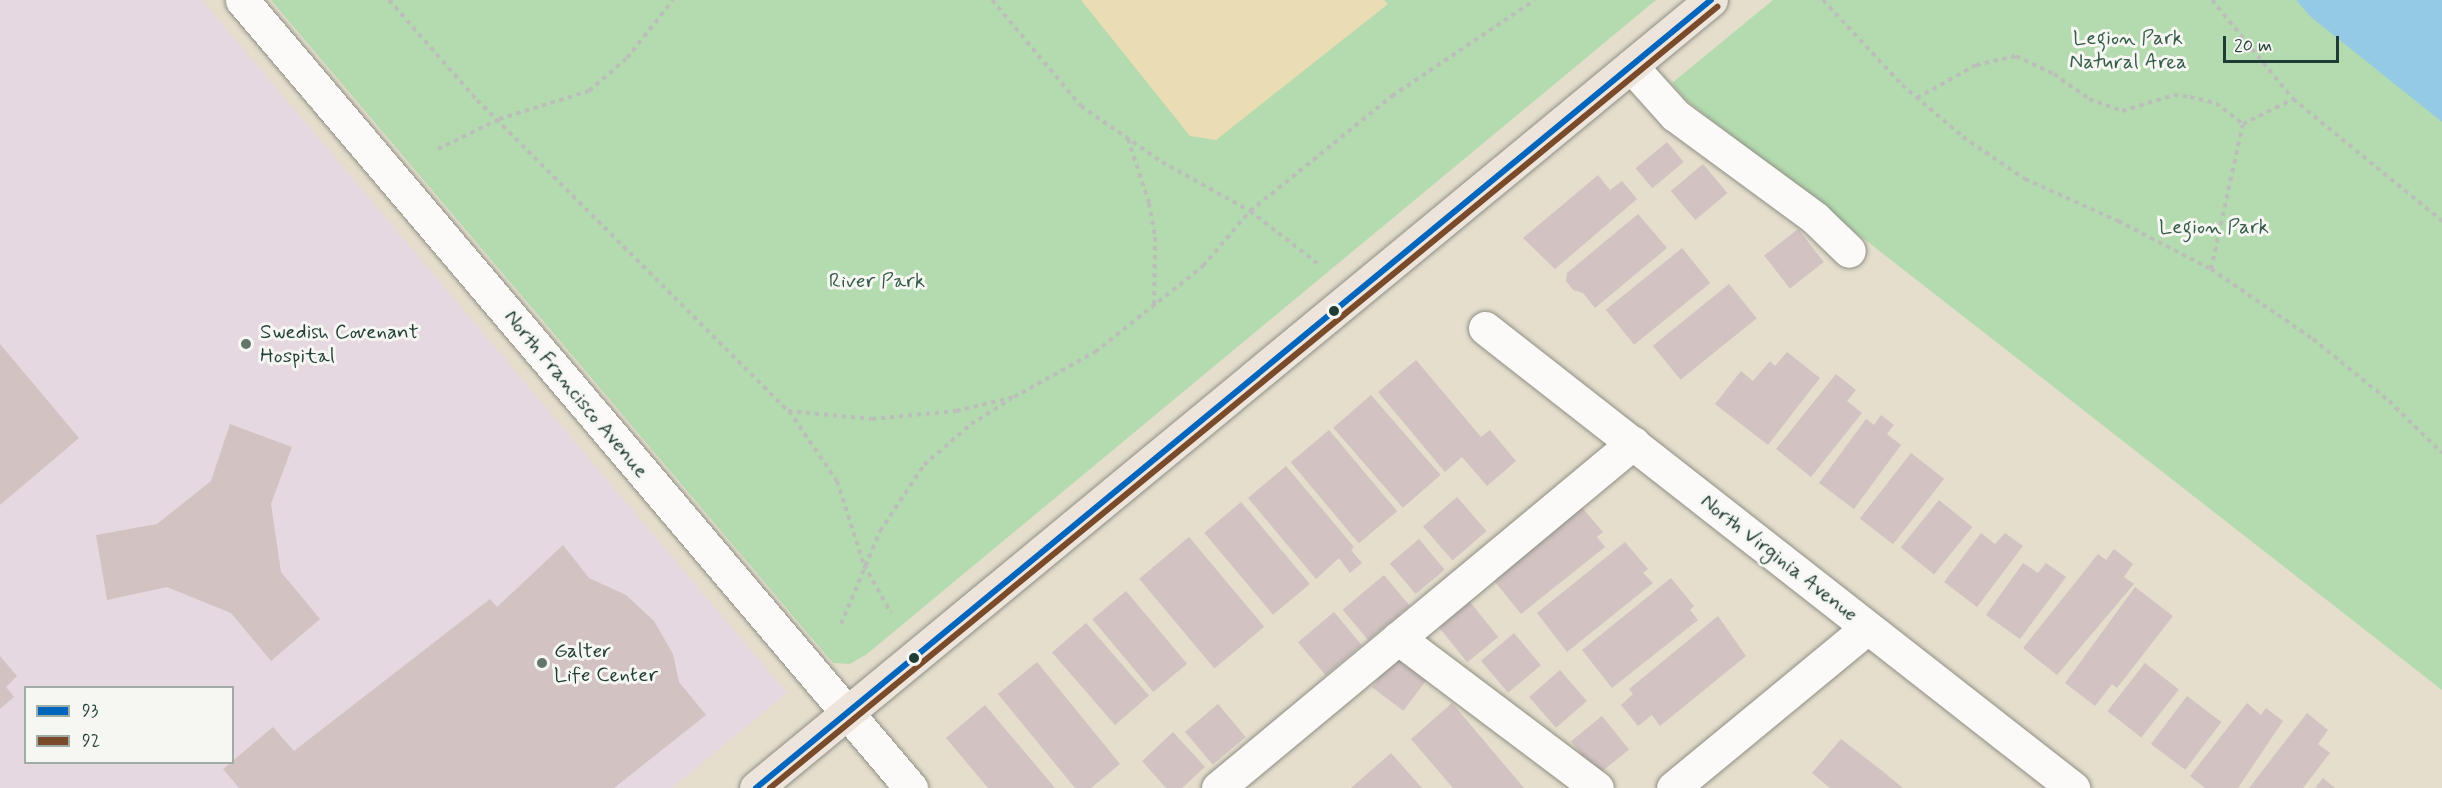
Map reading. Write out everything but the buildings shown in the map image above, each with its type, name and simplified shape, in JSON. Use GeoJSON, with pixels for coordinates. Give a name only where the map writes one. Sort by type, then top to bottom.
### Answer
{"type":"FeatureCollection","features":[{"type":"Feature","properties":{"kind":"main road"},"geometry":{"type":"LineString","coordinates":[[756,788],[1711,0]]}},
{"type":"Feature","properties":{"kind":"street","name":"North Francisco Avenue"},"geometry":{"type":"LineString","coordinates":[[242,0],[910,788]]}},
{"type":"Feature","properties":{"kind":"street"},"geometry":{"type":"LineString","coordinates":[[1631,66],[1675,115],[1815,218],[1849,251]]}},
{"type":"Feature","properties":{"kind":"street","name":"North Virginia Avenue"},"geometry":{"type":"LineString","coordinates":[[1485,328],[2073,788]]}},
{"type":"Feature","properties":{"kind":"street"},"geometry":{"type":"LineString","coordinates":[[1218,788],[1633,443]]}},
{"type":"Feature","properties":{"kind":"street"},"geometry":{"type":"LineString","coordinates":[[1673,788],[1867,628]]}},
{"type":"Feature","properties":{"kind":"street"},"geometry":{"type":"LineString","coordinates":[[1398,638],[1597,788]]}},
{"type":"Feature","properties":{"kind":"path"},"geometry":{"type":"LineString","coordinates":[[389,0],[582,208],[788,411],[837,481],[864,565],[891,614]]}},
{"type":"Feature","properties":{"kind":"path"},"geometry":{"type":"LineString","coordinates":[[438,149],[499,119],[589,91],[627,58],[673,0]]}},
{"type":"Feature","properties":{"kind":"path"},"geometry":{"type":"LineString","coordinates":[[993,0],[1081,106],[1162,162],[1250,211],[1317,263]]}},
{"type":"Feature","properties":{"kind":"path"},"geometry":{"type":"LineString","coordinates":[[841,624],[864,565],[897,501],[924,465],[971,424],[1095,352],[1153,309],[1203,266],[1250,211],[1392,96],[1535,0]]}},
{"type":"Feature","properties":{"kind":"path"},"geometry":{"type":"LineString","coordinates":[[1823,0],[1917,98],[1963,137],[2025,179],[2118,221],[2211,269],[2313,339],[2389,401],[2442,453]]}},
{"type":"Feature","properties":{"kind":"path"},"geometry":{"type":"LineString","coordinates":[[2212,0],[2293,99],[2442,221]]}},
{"type":"Feature","properties":{"kind":"path"},"geometry":{"type":"LineString","coordinates":[[1917,98],[1976,65],[2016,56],[2054,74],[2089,99],[2122,111],[2174,95],[2216,103],[2243,124]]}},
{"type":"Feature","properties":{"kind":"path"},"geometry":{"type":"LineString","coordinates":[[2243,124],[2293,99]]}},
{"type":"Feature","properties":{"kind":"path"},"geometry":{"type":"LineString","coordinates":[[2211,269],[2243,124]]}},
{"type":"Feature","properties":{"kind":"path"},"geometry":{"type":"LineString","coordinates":[[1128,138],[1149,203],[1155,237],[1153,309]]}},
{"type":"Feature","properties":{"kind":"path"},"geometry":{"type":"LineString","coordinates":[[788,411],[872,419],[956,411],[1014,397]]}},
{"type":"Feature","properties":{"kind":"shaded area","name":"Swedish Covenant Hospital"},"geometry":{"type":"Polygon","coordinates":[[[0,0],[202,0],[787,693],[672,788],[0,788],[0,0]]]}},
{"type":"Feature","properties":{"kind":"green space","name":"River Park"},"geometry":{"type":"Polygon","coordinates":[[[271,0],[1656,0],[867,654],[850,664],[833,663],[271,0]]]}},
{"type":"Feature","properties":{"kind":"green space","name":"Legion Park"},"geometry":{"type":"Polygon","coordinates":[[[1773,0],[2296,0],[2442,122],[2442,690],[1686,100],[1672,83],[1773,0]]]}},
{"type":"Feature","properties":{"kind":"sand"},"geometry":{"type":"Polygon","coordinates":[[[1081,0],[1384,0],[1388,4],[1216,140],[1190,136],[1081,0]]]}},
{"type":"Feature","properties":{"kind":"water"},"geometry":{"type":"Polygon","coordinates":[[[2296,0],[2442,0],[2442,122],[2311,17],[2296,0]]]}},
{"type":"Feature","properties":{"kind":"transit line","name":"93"},"geometry":{"type":"LineString","coordinates":[[756,788],[1711,0]]}},
{"type":"Feature","properties":{"kind":"transit line","name":"92"},"geometry":{"type":"LineString","coordinates":[[770,788],[1717,7]]}},
{"type":"Feature","properties":{"kind":"place","name":"Swedish Covenant Hospital"},"geometry":{"type":"Point","coordinates":[246,344]}},
{"type":"Feature","properties":{"kind":"place","name":"Galter Life Center"},"geometry":{"type":"Point","coordinates":[542,663]}},
{"type":"Feature","properties":{"kind":"park label","name":"Legion Park Natural Area"},"geometry":{"type":"Point","coordinates":[2128,50]}}]}
